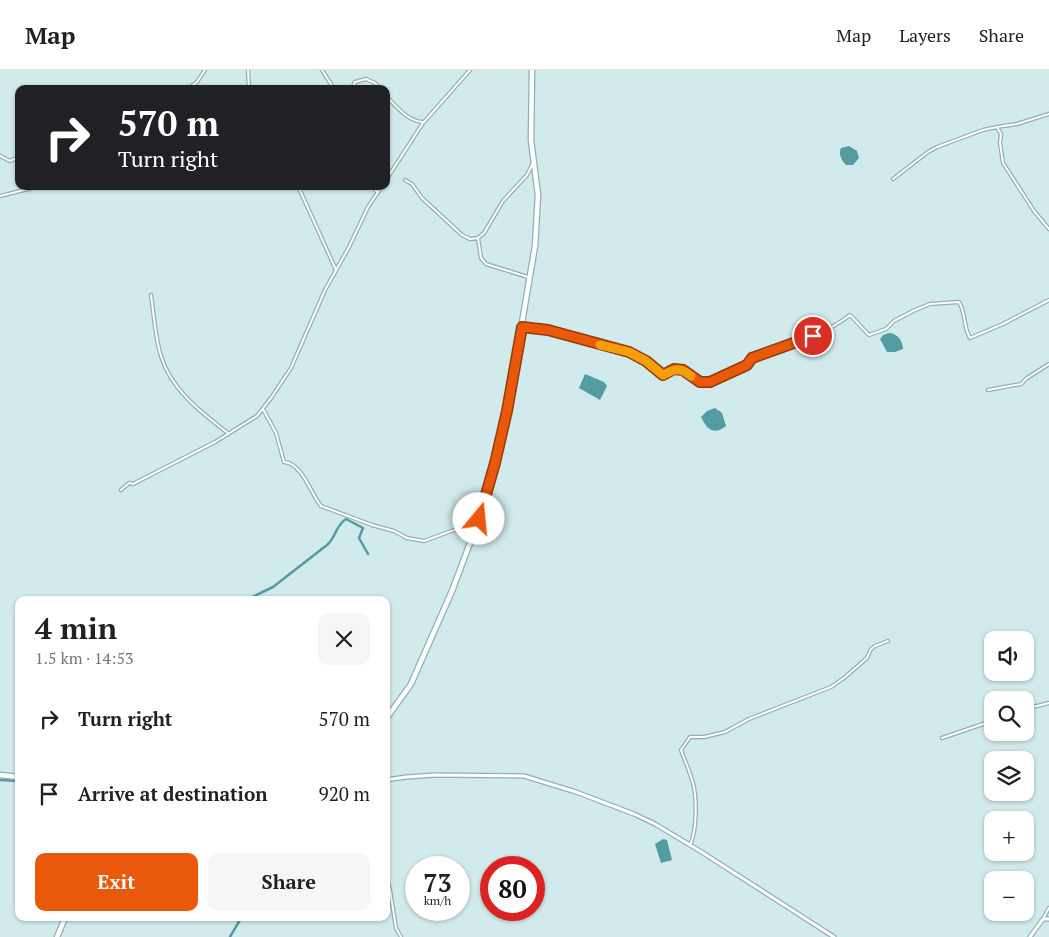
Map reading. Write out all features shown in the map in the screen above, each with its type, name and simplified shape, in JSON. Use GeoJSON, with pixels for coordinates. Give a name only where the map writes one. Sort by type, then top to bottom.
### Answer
{"type":"FeatureCollection","features":[{"type":"Feature","properties":{"kind":"highway"},"geometry":{"type":"LineString","coordinates":[[390,713],[411,684],[452,592],[479,519],[507,411],[535,246],[538,195],[531,140],[532,70]]}},
{"type":"Feature","properties":{"kind":"highway"},"geometry":{"type":"LineString","coordinates":[[0,775],[15,777]]}},
{"type":"Feature","properties":{"kind":"highway"},"geometry":{"type":"LineString","coordinates":[[57,937],[64,921]]}},
{"type":"Feature","properties":{"kind":"main road"},"geometry":{"type":"LineString","coordinates":[[390,779],[436,775],[524,776],[576,792],[655,824],[834,937]]}},
{"type":"Feature","properties":{"kind":"main road"},"geometry":{"type":"LineString","coordinates":[[1030,937],[1043,919],[1049,919]]}},
{"type":"Feature","properties":{"kind":"street"},"geometry":{"type":"LineString","coordinates":[[193,85],[205,70]]}},
{"type":"Feature","properties":{"kind":"street"},"geometry":{"type":"LineString","coordinates":[[248,70],[249,85]]}},
{"type":"Feature","properties":{"kind":"street"},"geometry":{"type":"LineString","coordinates":[[322,70],[331,85]]}},
{"type":"Feature","properties":{"kind":"street"},"geometry":{"type":"LineString","coordinates":[[390,174],[424,122],[470,70]]}},
{"type":"Feature","properties":{"kind":"street"},"geometry":{"type":"LineString","coordinates":[[354,85],[355,82],[366,79],[377,85]]}},
{"type":"Feature","properties":{"kind":"street"},"geometry":{"type":"LineString","coordinates":[[390,100],[401,112],[416,122],[424,122]]}},
{"type":"Feature","properties":{"kind":"street"},"geometry":{"type":"LineString","coordinates":[[893,180],[937,147],[983,130],[1017,124],[1049,114]]}},
{"type":"Feature","properties":{"kind":"street"},"geometry":{"type":"LineString","coordinates":[[997,127],[1001,134],[1000,143],[1003,164],[1034,211],[1049,229]]}},
{"type":"Feature","properties":{"kind":"street"},"geometry":{"type":"LineString","coordinates":[[0,156],[10,161],[15,158]]}},
{"type":"Feature","properties":{"kind":"street"},"geometry":{"type":"LineString","coordinates":[[405,180],[412,184],[422,198],[462,235],[470,239],[478,238],[484,233],[503,201],[526,175],[534,162]]}},
{"type":"Feature","properties":{"kind":"street"},"geometry":{"type":"LineString","coordinates":[[0,196],[24,190]]}},
{"type":"Feature","properties":{"kind":"street"},"geometry":{"type":"LineString","coordinates":[[300,190],[336,270]]}},
{"type":"Feature","properties":{"kind":"street"},"geometry":{"type":"LineString","coordinates":[[121,490],[128,483],[133,484],[229,434],[257,416],[272,398],[291,368],[325,290],[368,207],[378,192]]}},
{"type":"Feature","properties":{"kind":"street"},"geometry":{"type":"LineString","coordinates":[[478,238],[481,258],[486,264],[531,278]]}},
{"type":"Feature","properties":{"kind":"street"},"geometry":{"type":"LineString","coordinates":[[151,295],[161,356],[169,375],[191,403],[229,434]]}},
{"type":"Feature","properties":{"kind":"street"},"geometry":{"type":"LineString","coordinates":[[522,327],[548,330],[629,352],[646,361],[663,375],[674,369],[683,370],[700,382],[710,382],[747,365],[752,358],[813,336],[843,321],[850,315],[869,335],[886,329],[894,321],[930,304],[959,302],[963,308],[965,330],[970,338],[1049,300]]}},
{"type":"Feature","properties":{"kind":"street"},"geometry":{"type":"LineString","coordinates":[[988,390],[1021,384],[1049,364]]}},
{"type":"Feature","properties":{"kind":"street"},"geometry":{"type":"LineString","coordinates":[[263,409],[276,433],[284,462],[294,465],[308,483],[321,506],[394,531],[408,538],[424,541],[479,519]]}},
{"type":"Feature","properties":{"kind":"street"},"geometry":{"type":"LineString","coordinates":[[690,845],[695,830],[695,804],[693,783],[681,750],[686,742],[690,738],[725,732],[749,719],[838,683],[867,658],[871,649],[888,641]]}},
{"type":"Feature","properties":{"kind":"street"},"geometry":{"type":"LineString","coordinates":[[1034,707],[1049,703]]}},
{"type":"Feature","properties":{"kind":"street"},"geometry":{"type":"LineString","coordinates":[[942,738],[984,724]]}},
{"type":"Feature","properties":{"kind":"street"},"geometry":{"type":"LineString","coordinates":[[390,890],[396,928],[401,937]]}},
{"type":"Feature","properties":{"kind":"street"},"geometry":{"type":"LineString","coordinates":[[1043,919],[1049,908]]}},
{"type":"Feature","properties":{"kind":"water"},"geometry":{"type":"Polygon","coordinates":[[[849,146],[857,151],[859,158],[853,165],[846,165],[840,155],[841,148],[849,146]]]}},
{"type":"Feature","properties":{"kind":"water"},"geometry":{"type":"Polygon","coordinates":[[[895,334],[899,338],[903,349],[887,352],[880,339],[883,335],[895,334]]]}},
{"type":"Feature","properties":{"kind":"water"},"geometry":{"type":"Polygon","coordinates":[[[585,374],[604,382],[607,386],[600,400],[579,388],[585,374]]]}},
{"type":"Feature","properties":{"kind":"water"},"geometry":{"type":"Polygon","coordinates":[[[715,408],[722,413],[726,426],[714,431],[708,428],[701,417],[707,411],[715,408]]]}},
{"type":"Feature","properties":{"kind":"water"},"geometry":{"type":"Polygon","coordinates":[[[663,839],[667,840],[672,860],[661,863],[655,844],[663,839]]]}},
{"type":"Feature","properties":{"kind":"waterway"},"geometry":{"type":"LineString","coordinates":[[254,596],[273,587],[327,545],[340,524],[346,519],[363,528],[359,538],[368,554]]}},
{"type":"Feature","properties":{"kind":"waterway"},"geometry":{"type":"LineString","coordinates":[[0,780],[15,781]]}},
{"type":"Feature","properties":{"kind":"waterway"},"geometry":{"type":"LineString","coordinates":[[230,937],[239,921]]}},
{"type":"Feature","properties":{"kind":"slow traffic"},"geometry":{"type":"LineString","coordinates":[[600,345],[614,350],[629,352],[646,361],[658,373],[663,375],[674,369],[683,370],[691,376]]}},
{"type":"Feature","properties":{"kind":"route"},"geometry":{"type":"LineString","coordinates":[[479,519],[507,411],[522,327],[548,330],[614,350],[629,352],[646,361],[658,373],[663,375],[674,369],[683,370],[700,382],[717,380],[747,365],[752,358],[813,336]]}}]}
